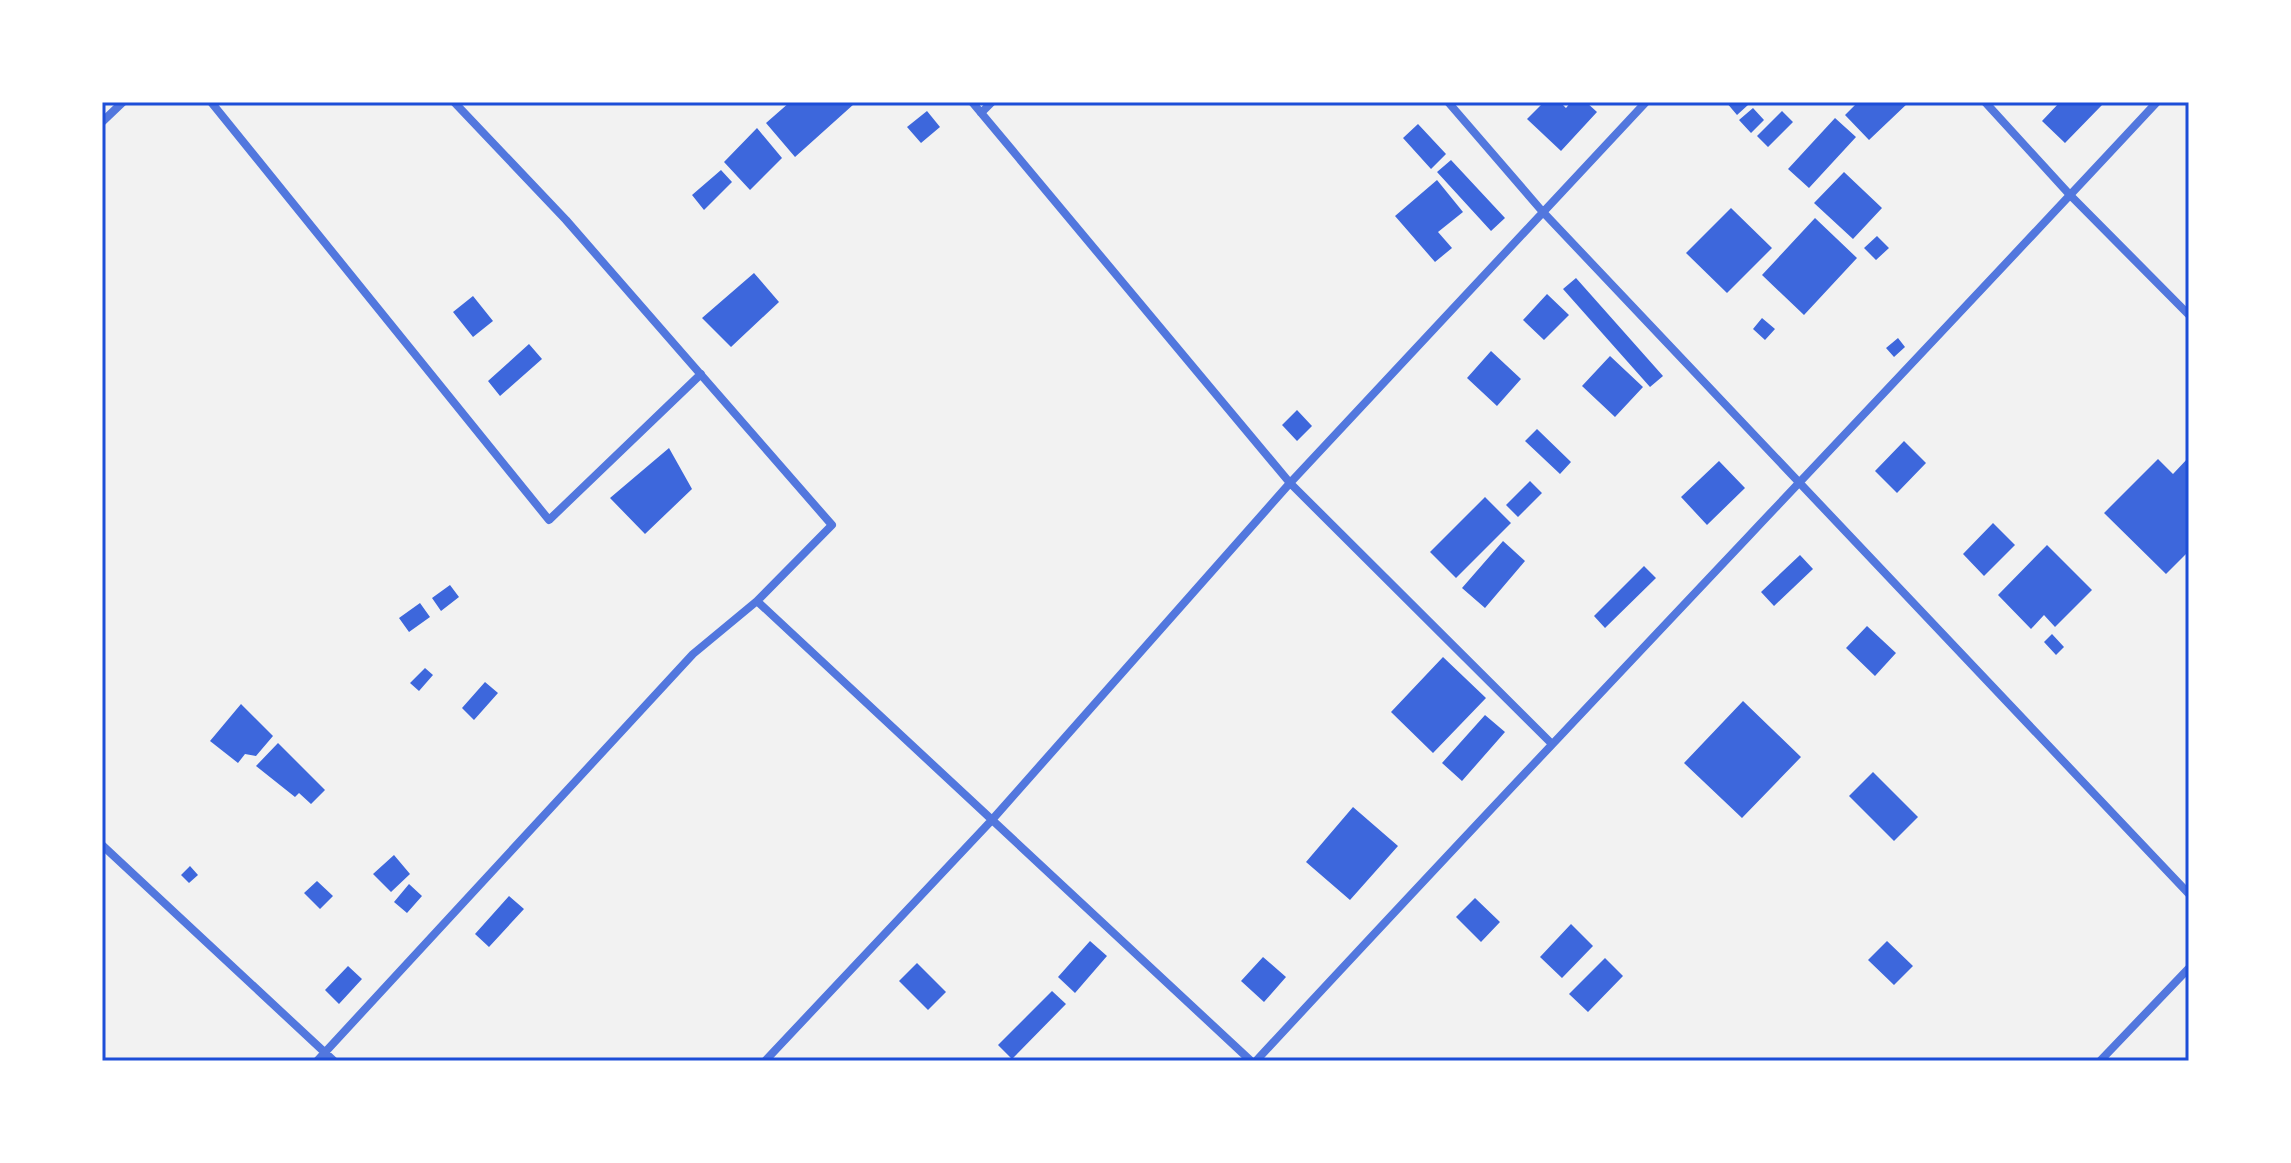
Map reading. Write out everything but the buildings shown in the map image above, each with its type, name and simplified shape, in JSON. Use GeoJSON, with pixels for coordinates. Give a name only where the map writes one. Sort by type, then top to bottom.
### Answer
{"type":"FeatureCollection","features":[{"type":"Feature","properties":{"kind":"street"},"geometry":{"type":"LineString","coordinates":[[102,122],[123,102]]}},
{"type":"Feature","properties":{"kind":"street"},"geometry":{"type":"LineString","coordinates":[[211,102],[549,520],[701,374]]}},
{"type":"Feature","properties":{"kind":"street"},"geometry":{"type":"LineString","coordinates":[[317,1061],[693,654],[757,601],[832,525],[566,220],[454,102]]}},
{"type":"Feature","properties":{"kind":"street"},"geometry":{"type":"LineString","coordinates":[[972,102],[1290,483],[1551,743]]}},
{"type":"Feature","properties":{"kind":"street"},"geometry":{"type":"LineString","coordinates":[[981,113],[992,102]]}},
{"type":"Feature","properties":{"kind":"street"},"geometry":{"type":"LineString","coordinates":[[1448,102],[1542,211],[2189,894]]}},
{"type":"Feature","properties":{"kind":"street"},"geometry":{"type":"LineString","coordinates":[[765,1061],[991,821],[1290,483],[1646,102]]}},
{"type":"Feature","properties":{"kind":"street"},"geometry":{"type":"LineString","coordinates":[[1985,102],[2070,195],[2189,315]]}},
{"type":"Feature","properties":{"kind":"street"},"geometry":{"type":"LineString","coordinates":[[757,601],[991,821],[1254,1061],[1551,743],[1800,485],[2157,102]]}},
{"type":"Feature","properties":{"kind":"street"},"geometry":{"type":"LineString","coordinates":[[102,845],[334,1061]]}},
{"type":"Feature","properties":{"kind":"street"},"geometry":{"type":"LineString","coordinates":[[2100,1061],[2189,968]]}}]}
